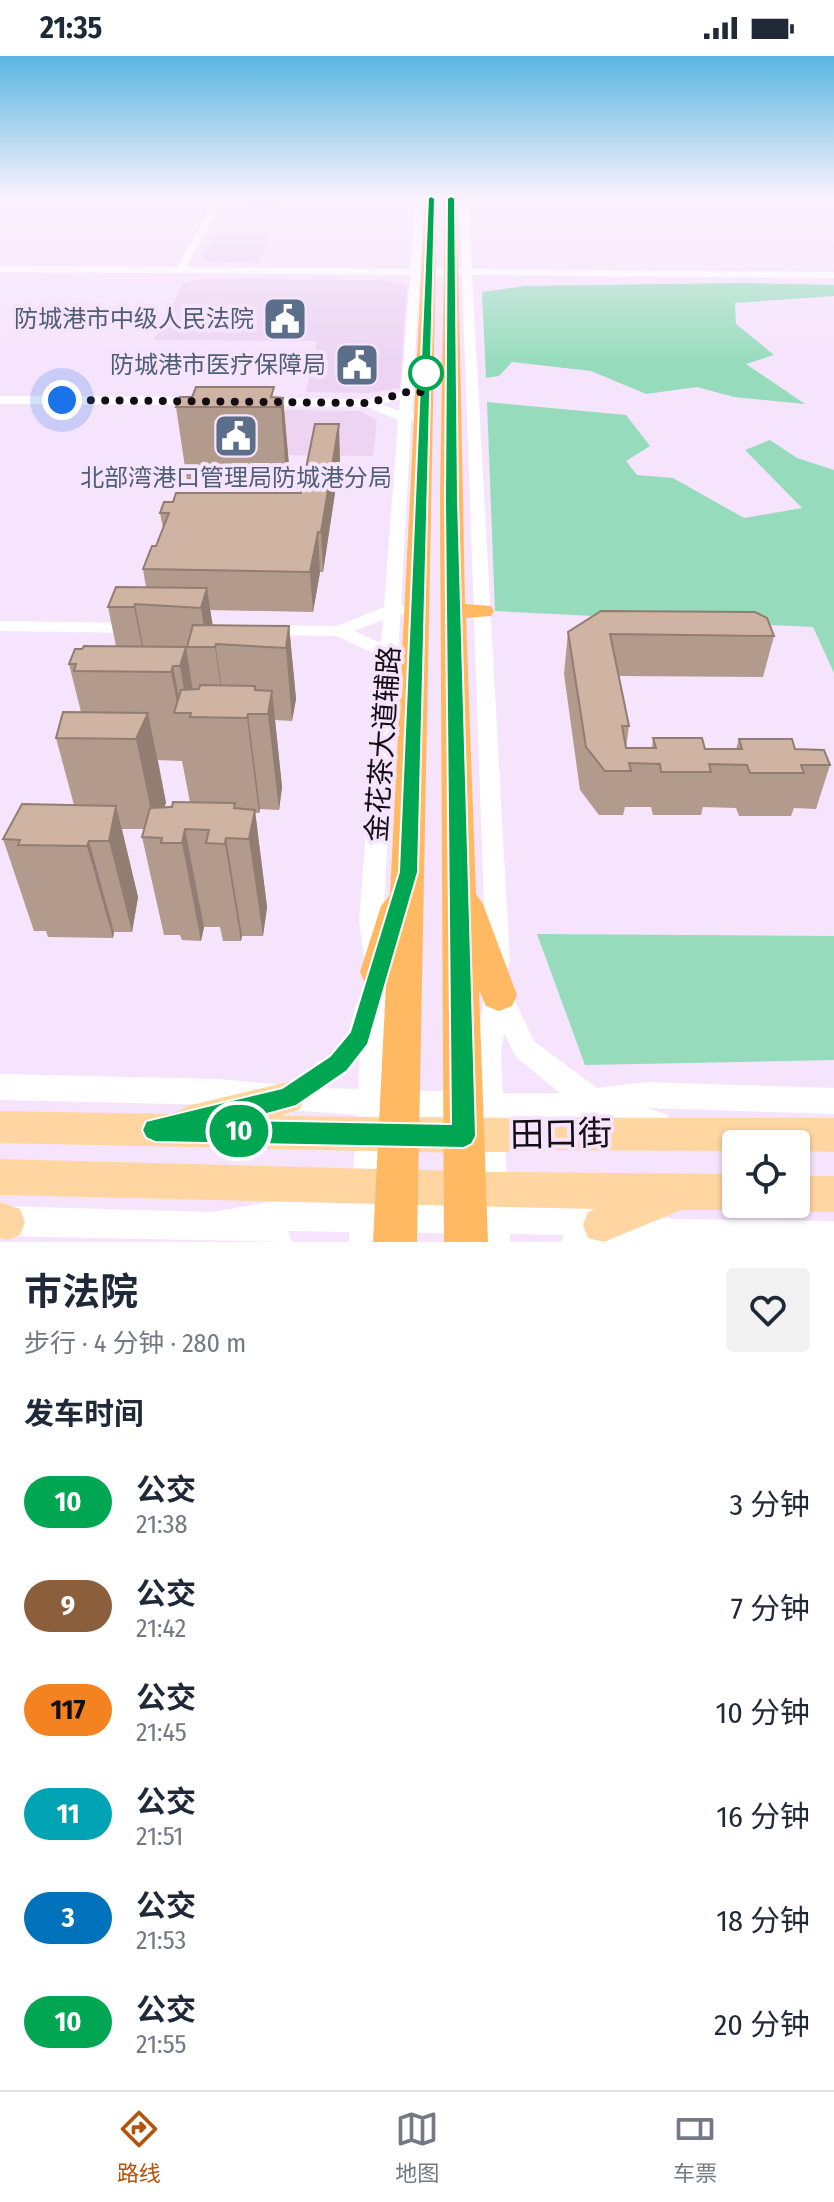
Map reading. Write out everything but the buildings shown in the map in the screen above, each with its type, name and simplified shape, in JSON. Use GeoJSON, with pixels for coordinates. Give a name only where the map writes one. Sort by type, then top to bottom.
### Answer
{"type":"FeatureCollection","features":[{"type":"Feature","properties":{"kind":"highway"},"geometry":{"type":"LineString","coordinates":[[438,253],[439,392],[464,501],[453,611],[459,884],[477,1120],[480,1217]]}},
{"type":"Feature","properties":{"kind":"highway"},"geometry":{"type":"LineString","coordinates":[[440,272],[443,253]]}},
{"type":"Feature","properties":{"kind":"highway"},"geometry":{"type":"LineString","coordinates":[[381,1216],[385,1118],[408,872],[417,610],[415,418],[439,392]]}},
{"type":"Feature","properties":{"kind":"highway"},"geometry":{"type":"LineString","coordinates":[[453,611],[482,611]]}},
{"type":"Feature","properties":{"kind":"highway"},"geometry":{"type":"LineString","coordinates":[[378,972],[408,872]]}},
{"type":"Feature","properties":{"kind":"highway"},"geometry":{"type":"LineString","coordinates":[[459,884],[499,995]]}},
{"type":"Feature","properties":{"kind":"main road"},"geometry":{"type":"LineString","coordinates":[[155,1130],[288,1098]]}},
{"type":"Feature","properties":{"kind":"main road","name":"田口街"},"geometry":{"type":"LineString","coordinates":[[0,1127],[155,1130],[385,1118],[477,1120],[684,1134],[834,1135]]}},
{"type":"Feature","properties":{"kind":"main road","name":"田口街"},"geometry":{"type":"LineString","coordinates":[[0,1177],[381,1216],[480,1217],[698,1191],[722,1192]]}},
{"type":"Feature","properties":{"kind":"main road"},"geometry":{"type":"LineString","coordinates":[[589,1233],[639,1207],[698,1191]]}},
{"type":"Feature","properties":{"kind":"main road"},"geometry":{"type":"LineString","coordinates":[[810,1194],[834,1194]]}},
{"type":"Feature","properties":{"kind":"street"},"geometry":{"type":"LineString","coordinates":[[180,270],[189,253]]}},
{"type":"Feature","properties":{"kind":"street"},"geometry":{"type":"LineString","coordinates":[[248,402],[369,403],[439,392],[440,272],[435,253]]}},
{"type":"Feature","properties":{"kind":"street"},"geometry":{"type":"LineString","coordinates":[[440,272],[446,253]]}},
{"type":"Feature","properties":{"kind":"street"},"geometry":{"type":"LineString","coordinates":[[0,269],[834,275]]}},
{"type":"Feature","properties":{"kind":"street"},"geometry":{"type":"LineString","coordinates":[[0,400],[217,401]]}},
{"type":"Feature","properties":{"kind":"street"},"geometry":{"type":"LineString","coordinates":[[369,403],[415,418]]}},
{"type":"Feature","properties":{"kind":"street","name":"金花茶大道辅路"},"geometry":{"type":"LineString","coordinates":[[385,1118],[378,972],[371,921],[392,610],[415,418]]}},
{"type":"Feature","properties":{"kind":"street"},"geometry":{"type":"LineString","coordinates":[[464,501],[482,611],[499,995],[477,1120],[646,1095],[834,1101]]}},
{"type":"Feature","properties":{"kind":"street"},"geometry":{"type":"LineString","coordinates":[[251,630],[339,631],[392,610],[417,610]]}},
{"type":"Feature","properties":{"kind":"street"},"geometry":{"type":"LineString","coordinates":[[0,626],[152,628]]}},
{"type":"Feature","properties":{"kind":"street"},"geometry":{"type":"LineString","coordinates":[[339,631],[389,653],[415,653]]}},
{"type":"Feature","properties":{"kind":"street"},"geometry":{"type":"LineString","coordinates":[[288,1098],[338,1064],[360,1037],[378,972]]}},
{"type":"Feature","properties":{"kind":"street"},"geometry":{"type":"LineString","coordinates":[[499,995],[525,1049],[593,1102],[684,1134]]}},
{"type":"Feature","properties":{"kind":"street"},"geometry":{"type":"LineString","coordinates":[[0,1087],[220,1092],[288,1098],[385,1118]]}},
{"type":"Feature","properties":{"kind":"street"},"geometry":{"type":"LineString","coordinates":[[212,1227],[275,1216],[381,1216]]}},
{"type":"Feature","properties":{"kind":"street"},"geometry":{"type":"LineString","coordinates":[[480,1217],[568,1220],[589,1233],[834,1236]]}},
{"type":"Feature","properties":{"kind":"street"},"geometry":{"type":"LineString","coordinates":[[2,1221],[212,1227],[277,1242]]}},
{"type":"Feature","properties":{"kind":"shaded area"},"geometry":{"type":"Polygon","coordinates":[[[205,253],[263,253],[259,263],[212,262],[203,258],[205,253]]]}},
{"type":"Feature","properties":{"kind":"shaded area","name":"防城港市中级人民法院"},"geometry":{"type":"Polygon","coordinates":[[[201,279],[383,280],[407,286],[400,388],[370,393],[306,392],[317,341],[154,340],[183,284],[201,279]]]}},
{"type":"Feature","properties":{"kind":"shaded area"},"geometry":{"type":"Polygon","coordinates":[[[209,409],[359,411],[377,420],[373,456],[192,454],[209,409]]]}},
{"type":"Feature","properties":{"kind":"green space"},"geometry":{"type":"Polygon","coordinates":[[[834,285],[834,296],[735,303],[736,324],[774,355],[746,364],[805,404],[734,397],[697,387],[646,394],[591,371],[512,362],[499,376],[486,378],[482,292],[525,286],[834,285]]]}},
{"type":"Feature","properties":{"kind":"green space"},"geometry":{"type":"Polygon","coordinates":[[[487,402],[626,415],[650,446],[626,461],[637,475],[673,478],[744,518],[802,508],[745,450],[770,440],[797,458],[834,470],[834,673],[813,627],[495,611],[487,402]]]}},
{"type":"Feature","properties":{"kind":"green space"},"geometry":{"type":"Polygon","coordinates":[[[537,934],[834,936],[834,1060],[585,1065],[537,934]]]}},
{"type":"Feature","properties":{"kind":"bus line","name":"10"},"geometry":{"type":"LineString","coordinates":[[429,253],[408,872],[360,1037],[338,1064],[288,1098],[155,1130],[464,1136],[451,500],[452,253]]}},
{"type":"Feature","properties":{"kind":"place","name":"防城港市中级人民法院"},"geometry":{"type":"Point","coordinates":[285,319]}},
{"type":"Feature","properties":{"kind":"place","name":"防城港市医疗保障局"},"geometry":{"type":"Point","coordinates":[357,365]}},
{"type":"Feature","properties":{"kind":"place","name":"北部湾港口管理局防城港分局"},"geometry":{"type":"Point","coordinates":[236,436]}},
{"type":"Feature","properties":{"kind":"route"},"geometry":{"type":"LineString","coordinates":[[62,400],[369,403],[407,392],[425,392],[426,373]]}}]}
